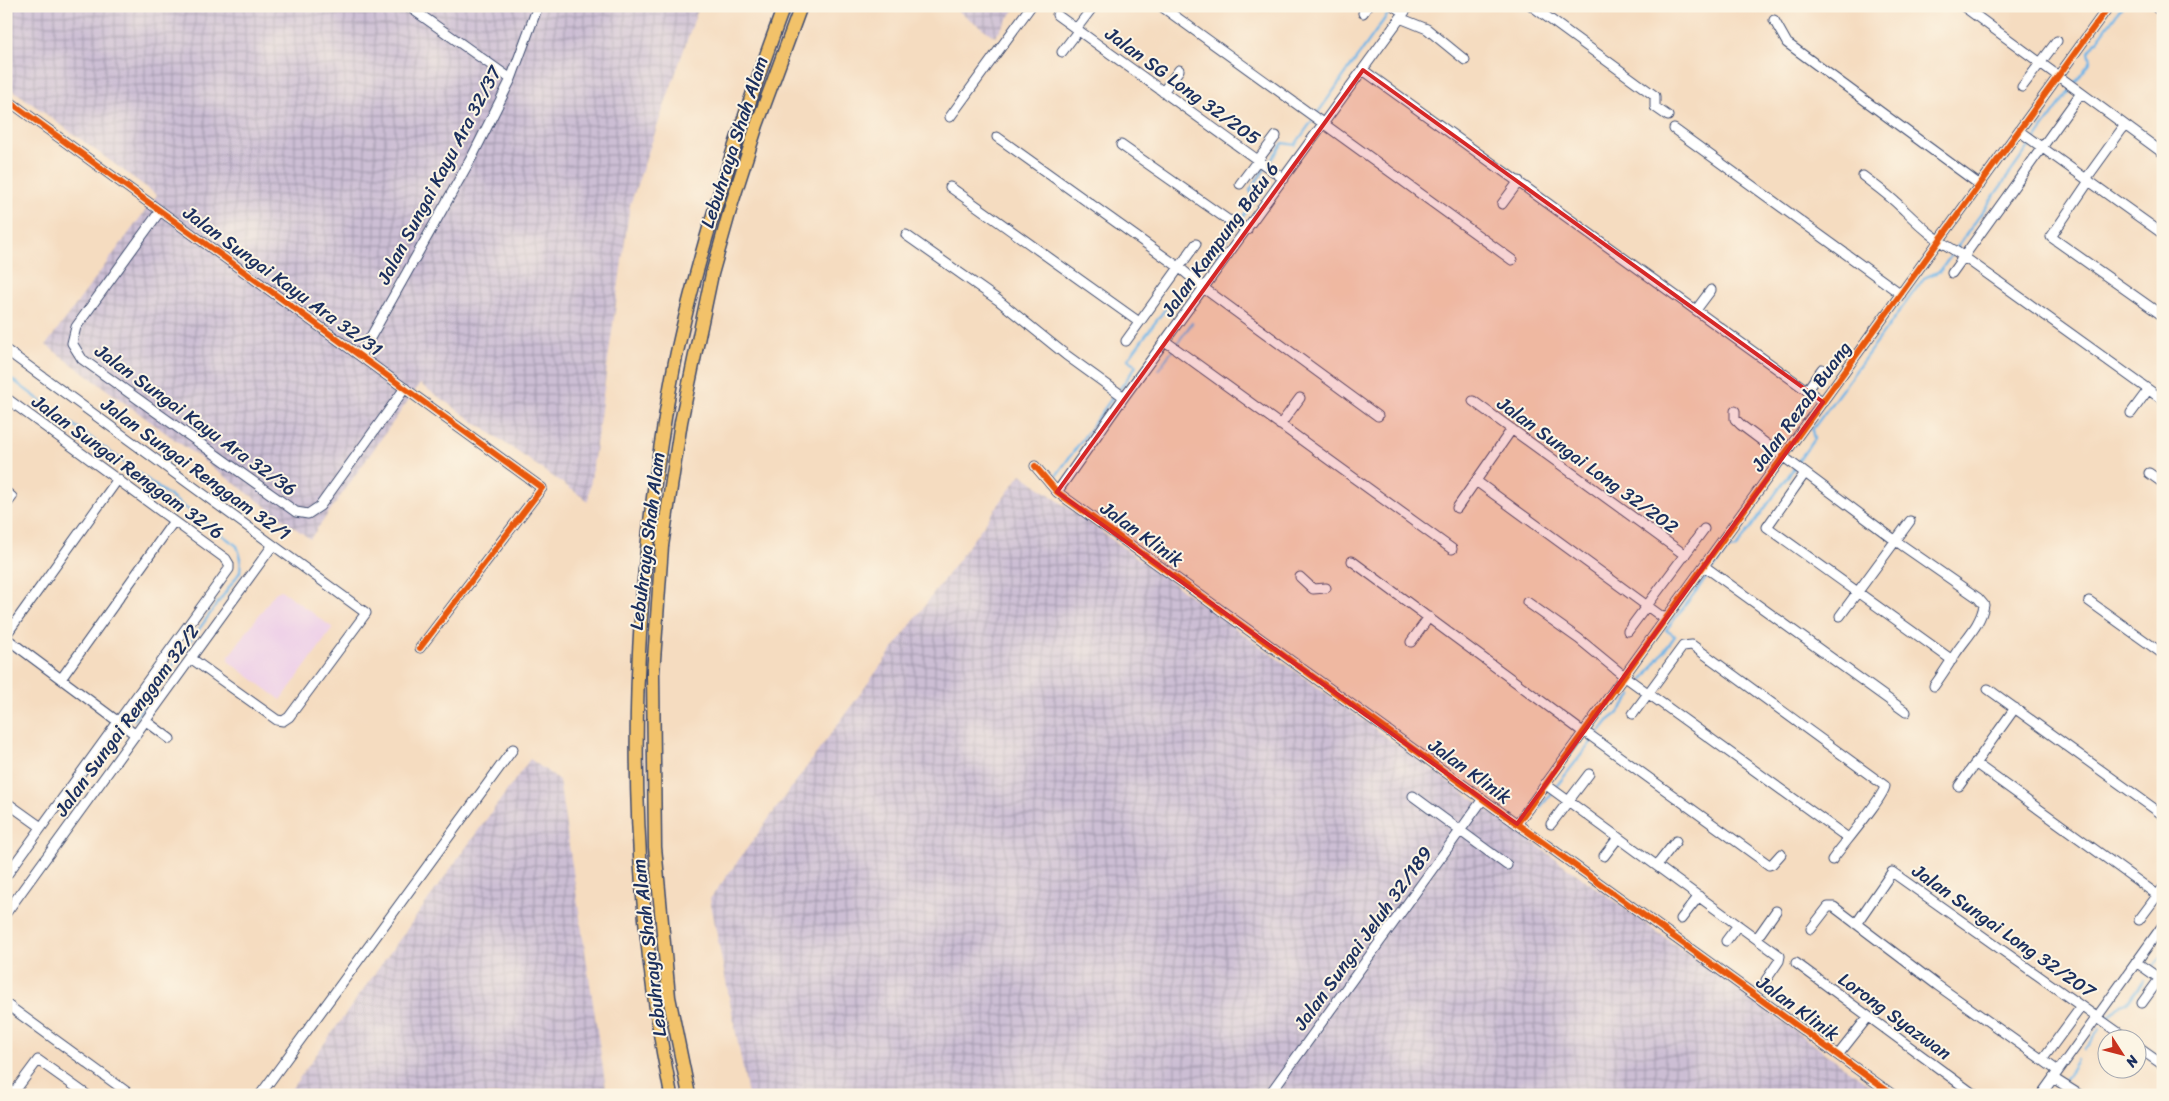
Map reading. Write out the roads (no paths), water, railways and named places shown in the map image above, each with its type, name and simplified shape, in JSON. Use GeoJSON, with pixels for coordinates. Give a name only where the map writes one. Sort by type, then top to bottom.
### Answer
{"type":"FeatureCollection","features":[{"type":"Feature","properties":{"kind":"highway","name":"Lebuhraya Shah Alam"},"geometry":{"type":"LineString","coordinates":[[671,1095],[654,1000],[639,848],[636,741],[640,609],[664,417],[696,271],[716,199],[739,128],[784,6]]}},
{"type":"Feature","properties":{"kind":"highway","name":"Lebuhraya Shah Alam"},"geometry":{"type":"LineString","coordinates":[[689,1095],[670,997],[655,847],[652,674],[662,546],[681,422],[712,274],[754,134],[801,6]]}},
{"type":"Feature","properties":{"kind":"street"},"geometry":{"type":"LineString","coordinates":[[408,6],[511,80]]}},
{"type":"Feature","properties":{"kind":"street","name":"Jalan Sungai Kayu Ara 32/37"},"geometry":{"type":"LineString","coordinates":[[360,356],[473,155],[511,80],[538,6]]}},
{"type":"Feature","properties":{"kind":"street"},"geometry":{"type":"LineString","coordinates":[[950,117],[1031,6]]}},
{"type":"Feature","properties":{"kind":"street"},"geometry":{"type":"LineString","coordinates":[[1162,6],[1174,10],[1318,121],[1408,182],[1512,260]]}},
{"type":"Feature","properties":{"kind":"street"},"geometry":{"type":"LineString","coordinates":[[1394,6],[1427,29],[1465,60]]}},
{"type":"Feature","properties":{"kind":"street"},"geometry":{"type":"LineString","coordinates":[[1532,6],[1655,96],[1655,107],[1668,116]]}},
{"type":"Feature","properties":{"kind":"street"},"geometry":{"type":"LineString","coordinates":[[1962,6],[2163,153]]}},
{"type":"Feature","properties":{"kind":"street","name":"Jalan Rezab Buang"},"geometry":{"type":"LineString","coordinates":[[1517,824],[1557,792],[1588,735],[1624,676],[1665,618],[1711,571],[1783,456],[2109,6]]}},
{"type":"Feature","properties":{"kind":"street"},"geometry":{"type":"LineString","coordinates":[[1062,52],[1092,8]]}},
{"type":"Feature","properties":{"kind":"street","name":"Jalan Kampung Batu 6"},"geometry":{"type":"LineString","coordinates":[[1057,492],[1124,397],[1170,345],[1204,289],[1284,179],[1318,121],[1363,70],[1404,12]]}},
{"type":"Feature","properties":{"kind":"street","name":"Jalan SG Long 32/205"},"geometry":{"type":"LineString","coordinates":[[1057,16],[1284,179]]}},
{"type":"Feature","properties":{"kind":"street"},"geometry":{"type":"LineString","coordinates":[[1774,20],[1787,43],[1980,185]]}},
{"type":"Feature","properties":{"kind":"street"},"geometry":{"type":"LineString","coordinates":[[2022,87],[2057,41]]}},
{"type":"Feature","properties":{"kind":"street"},"geometry":{"type":"LineString","coordinates":[[1163,92],[1179,70]]}},
{"type":"Feature","properties":{"kind":"street"},"geometry":{"type":"LineString","coordinates":[[1363,70],[1822,402]]}},
{"type":"Feature","properties":{"kind":"street"},"geometry":{"type":"LineString","coordinates":[[1952,273],[1956,252],[2075,89]]}},
{"type":"Feature","properties":{"kind":"street","name":"Jalan Sungai Kayu Ara 32/31"},"geometry":{"type":"LineString","coordinates":[[6,100],[542,488],[420,648]]}},
{"type":"Feature","properties":{"kind":"street"},"geometry":{"type":"LineString","coordinates":[[2125,125],[2051,237],[2163,316]]}},
{"type":"Feature","properties":{"kind":"street"},"geometry":{"type":"LineString","coordinates":[[1674,129],[1901,294]]}},
{"type":"Feature","properties":{"kind":"street"},"geometry":{"type":"LineString","coordinates":[[2019,131],[2163,234]]}},
{"type":"Feature","properties":{"kind":"street"},"geometry":{"type":"LineString","coordinates":[[1240,184],[1262,162],[1276,136]]}},
{"type":"Feature","properties":{"kind":"street"},"geometry":{"type":"LineString","coordinates":[[997,137],[1180,268],[1204,289],[1378,416]]}},
{"type":"Feature","properties":{"kind":"street"},"geometry":{"type":"LineString","coordinates":[[1121,145],[1228,220],[1247,230]]}},
{"type":"Feature","properties":{"kind":"street"},"geometry":{"type":"LineString","coordinates":[[1863,176],[1939,242],[1956,252],[2163,400]]}},
{"type":"Feature","properties":{"kind":"street"},"geometry":{"type":"LineString","coordinates":[[1502,204],[1519,181]]}},
{"type":"Feature","properties":{"kind":"street"},"geometry":{"type":"LineString","coordinates":[[950,187],[1139,322]]}},
{"type":"Feature","properties":{"kind":"street","name":"Jalan Sungai Kayu Ara 32/36"},"geometry":{"type":"LineString","coordinates":[[160,211],[76,327],[72,343],[82,359],[296,512],[308,514],[320,506],[405,388]]}},
{"type":"Feature","properties":{"kind":"street"},"geometry":{"type":"LineString","coordinates":[[906,235],[998,300],[1066,355],[1124,397]]}},
{"type":"Feature","properties":{"kind":"street"},"geometry":{"type":"LineString","coordinates":[[1126,340],[1196,244]]}},
{"type":"Feature","properties":{"kind":"street"},"geometry":{"type":"LineString","coordinates":[[1696,310],[1711,290]]}},
{"type":"Feature","properties":{"kind":"street"},"geometry":{"type":"LineString","coordinates":[[1170,345],[1452,549]]}},
{"type":"Feature","properties":{"kind":"street","name":"Jalan Sungai Renggam 32/1"},"geometry":{"type":"LineString","coordinates":[[6,350],[366,613],[289,717],[283,721],[277,720],[192,659]]}},
{"type":"Feature","properties":{"kind":"street"},"geometry":{"type":"LineString","coordinates":[[1807,390],[1822,369]]}},
{"type":"Feature","properties":{"kind":"street"},"geometry":{"type":"LineString","coordinates":[[2131,413],[2148,390]]}},
{"type":"Feature","properties":{"kind":"street","name":"Jalan Sungai Renggam 32/6"},"geometry":{"type":"LineString","coordinates":[[6,398],[226,559],[229,564],[229,569],[118,722]]}},
{"type":"Feature","properties":{"kind":"street"},"geometry":{"type":"LineString","coordinates":[[1280,425],[1300,398]]}},
{"type":"Feature","properties":{"kind":"street","name":"Jalan Sungai Long 32/202"},"geometry":{"type":"LineString","coordinates":[[1473,401],[1685,555]]}},
{"type":"Feature","properties":{"kind":"street"},"geometry":{"type":"LineString","coordinates":[[1735,410],[1735,418],[1741,425],[1896,541],[1978,598],[1984,605],[1983,614],[1934,686]]}},
{"type":"Feature","properties":{"kind":"street"},"geometry":{"type":"LineString","coordinates":[[1457,508],[1512,429]]}},
{"type":"Feature","properties":{"kind":"street","name":"Jalan Klinik"},"geometry":{"type":"LineString","coordinates":[[1035,466],[1057,492],[1893,1095]]}},
{"type":"Feature","properties":{"kind":"street"},"geometry":{"type":"LineString","coordinates":[[1798,469],[1767,527],[1952,660]]}},
{"type":"Feature","properties":{"kind":"street"},"geometry":{"type":"LineString","coordinates":[[2149,473],[2163,483]]}},
{"type":"Feature","properties":{"kind":"street"},"geometry":{"type":"LineString","coordinates":[[118,479],[6,637],[136,735]]}},
{"type":"Feature","properties":{"kind":"street"},"geometry":{"type":"LineString","coordinates":[[1476,481],[1665,618]]}},
{"type":"Feature","properties":{"kind":"street"},"geometry":{"type":"LineString","coordinates":[[6,505],[9,495]]}},
{"type":"Feature","properties":{"kind":"street"},"geometry":{"type":"LineString","coordinates":[[61,679],[174,521]]}},
{"type":"Feature","properties":{"kind":"street"},"geometry":{"type":"LineString","coordinates":[[1840,616],[1910,521]]}},
{"type":"Feature","properties":{"kind":"street"},"geometry":{"type":"LineString","coordinates":[[1628,632],[1704,528]]}},
{"type":"Feature","properties":{"kind":"street","name":"Jalan Sungai Renggam 32/2"},"geometry":{"type":"LineString","coordinates":[[6,913],[273,545]]}},
{"type":"Feature","properties":{"kind":"street"},"geometry":{"type":"LineString","coordinates":[[1352,561],[1588,735],[1769,865],[1781,854]]}},
{"type":"Feature","properties":{"kind":"street"},"geometry":{"type":"LineString","coordinates":[[1711,571],[1906,712]]}},
{"type":"Feature","properties":{"kind":"street"},"geometry":{"type":"LineString","coordinates":[[1300,577],[1313,589],[1326,588]]}},
{"type":"Feature","properties":{"kind":"street"},"geometry":{"type":"LineString","coordinates":[[2088,601],[2163,654]]}},
{"type":"Feature","properties":{"kind":"street"},"geometry":{"type":"LineString","coordinates":[[1527,602],[1579,639],[1624,676],[1649,692],[1848,838]]}},
{"type":"Feature","properties":{"kind":"street"},"geometry":{"type":"LineString","coordinates":[[1411,642],[1429,617]]}},
{"type":"Feature","properties":{"kind":"street"},"geometry":{"type":"LineString","coordinates":[[1633,714],[1683,646],[1687,644],[1692,645],[1738,677],[1884,786],[1884,790],[1832,860]]}},
{"type":"Feature","properties":{"kind":"street"},"geometry":{"type":"LineString","coordinates":[[1988,689],[2163,815]]}},
{"type":"Feature","properties":{"kind":"street"},"geometry":{"type":"LineString","coordinates":[[1959,786],[2015,708]]}},
{"type":"Feature","properties":{"kind":"street"},"geometry":{"type":"LineString","coordinates":[[146,721],[170,739]]}},
{"type":"Feature","properties":{"kind":"street"},"geometry":{"type":"LineString","coordinates":[[6,876],[118,722]]}},
{"type":"Feature","properties":{"kind":"street"},"geometry":{"type":"LineString","coordinates":[[260,1095],[513,749]]}},
{"type":"Feature","properties":{"kind":"street"},"geometry":{"type":"LineString","coordinates":[[1976,763],[2161,894],[2139,920]]}},
{"type":"Feature","properties":{"kind":"street"},"geometry":{"type":"LineString","coordinates":[[1557,792],[1589,774]]}},
{"type":"Feature","properties":{"kind":"street"},"geometry":{"type":"LineString","coordinates":[[1551,824],[1557,792]]}},
{"type":"Feature","properties":{"kind":"street"},"geometry":{"type":"LineString","coordinates":[[1557,792],[1780,956],[1779,961],[1766,980]]}},
{"type":"Feature","properties":{"kind":"street"},"geometry":{"type":"LineString","coordinates":[[1414,796],[1507,865]]}},
{"type":"Feature","properties":{"kind":"street","name":"Jalan Sungai Jeluh 32/189"},"geometry":{"type":"LineString","coordinates":[[1269,1095],[1483,799]]}},
{"type":"Feature","properties":{"kind":"street"},"geometry":{"type":"LineString","coordinates":[[6,802],[41,827]]}},
{"type":"Feature","properties":{"kind":"street"},"geometry":{"type":"LineString","coordinates":[[1604,856],[1618,838]]}},
{"type":"Feature","properties":{"kind":"street"},"geometry":{"type":"LineString","coordinates":[[1657,865],[1676,841]]}},
{"type":"Feature","properties":{"kind":"street","name":"Jalan Sungai Long 32/207"},"geometry":{"type":"LineString","coordinates":[[1856,924],[1892,872],[2112,1028]]}},
{"type":"Feature","properties":{"kind":"street"},"geometry":{"type":"LineString","coordinates":[[1681,919],[1699,896]]}},
{"type":"Feature","properties":{"kind":"street"},"geometry":{"type":"LineString","coordinates":[[1812,929],[1828,907],[1834,908],[2042,1060],[2080,1095]]}},
{"type":"Feature","properties":{"kind":"street"},"geometry":{"type":"LineString","coordinates":[[1757,938],[1776,911]]}},
{"type":"Feature","properties":{"kind":"street"},"geometry":{"type":"LineString","coordinates":[[1726,942],[1738,925]]}},
{"type":"Feature","properties":{"kind":"street"},"geometry":{"type":"LineString","coordinates":[[2041,1095],[2163,925]]}},
{"type":"Feature","properties":{"kind":"street"},"geometry":{"type":"LineString","coordinates":[[2136,962],[2162,978],[2142,1003]]}},
{"type":"Feature","properties":{"kind":"street","name":"Lorong Syazwan"},"geometry":{"type":"LineString","coordinates":[[1796,963],[1975,1095]]}},
{"type":"Feature","properties":{"kind":"street"},"geometry":{"type":"LineString","coordinates":[[6,1004],[131,1095]]}},
{"type":"Feature","properties":{"kind":"street"},"geometry":{"type":"LineString","coordinates":[[2042,1060],[2081,1007]]}},
{"type":"Feature","properties":{"kind":"street"},"geometry":{"type":"LineString","coordinates":[[1838,1055],[1868,1017]]}},
{"type":"Feature","properties":{"kind":"street"},"geometry":{"type":"LineString","coordinates":[[2146,1053],[2163,1066]]}},
{"type":"Feature","properties":{"kind":"street"},"geometry":{"type":"LineString","coordinates":[[12,1095],[38,1060],[87,1095]]}},
{"type":"Feature","properties":{"kind":"waterway"},"geometry":{"type":"LineString","coordinates":[[2074,84],[2091,61],[2089,52],[2122,6]]}},
{"type":"Feature","properties":{"kind":"waterway"},"geometry":{"type":"LineString","coordinates":[[1239,222],[1254,201],[1250,190],[1283,143],[1295,145],[1388,14]]}},
{"type":"Feature","properties":{"kind":"waterway"},"geometry":{"type":"LineString","coordinates":[[2035,139],[2071,89]]}},
{"type":"Feature","properties":{"kind":"waterway"},"geometry":{"type":"LineString","coordinates":[[1797,463],[1814,439],[1812,430],[1924,278],[1940,271],[2031,144]]}},
{"type":"Feature","properties":{"kind":"waterway"},"geometry":{"type":"LineString","coordinates":[[1195,268],[1205,255],[1217,254],[1236,227]]}},
{"type":"Feature","properties":{"kind":"waterway"},"geometry":{"type":"LineString","coordinates":[[1119,390],[1136,366],[1128,359],[1183,285]]}},
{"type":"Feature","properties":{"kind":"waterway"},"geometry":{"type":"LineString","coordinates":[[1158,370],[1192,323]]}},
{"type":"Feature","properties":{"kind":"waterway"},"geometry":{"type":"LineString","coordinates":[[6,375],[237,546],[241,558],[240,572],[134,720]]}},
{"type":"Feature","properties":{"kind":"waterway"},"geometry":{"type":"LineString","coordinates":[[1056,476],[1115,394]]}},
{"type":"Feature","properties":{"kind":"waterway"},"geometry":{"type":"LineString","coordinates":[[1713,569],[1728,549],[1736,548],[1794,468]]}},
{"type":"Feature","properties":{"kind":"waterway"},"geometry":{"type":"LineString","coordinates":[[1643,680],[1675,636],[1666,630],[1710,573]]}},
{"type":"Feature","properties":{"kind":"waterway"},"geometry":{"type":"LineString","coordinates":[[1555,788],[1608,721],[1617,714],[1632,695]]}},
{"type":"Feature","properties":{"kind":"waterway"},"geometry":{"type":"LineString","coordinates":[[1532,817],[1552,793]]}},
{"type":"Feature","properties":{"kind":"waterway"},"geometry":{"type":"LineString","coordinates":[[2154,966],[2163,954]]}},
{"type":"Feature","properties":{"kind":"waterway"},"geometry":{"type":"LineString","coordinates":[[2108,1018],[2121,1004],[2129,1001],[2144,980]]}},
{"type":"Feature","properties":{"kind":"waterway"},"geometry":{"type":"LineString","coordinates":[[2084,1050],[2096,1034]]}},
{"type":"Feature","properties":{"kind":"waterway"},"geometry":{"type":"LineString","coordinates":[[2065,1079],[2077,1060]]}},
{"type":"Feature","properties":{"kind":"waterway"},"geometry":{"type":"LineString","coordinates":[[2054,1095],[2061,1086]]}}]}
